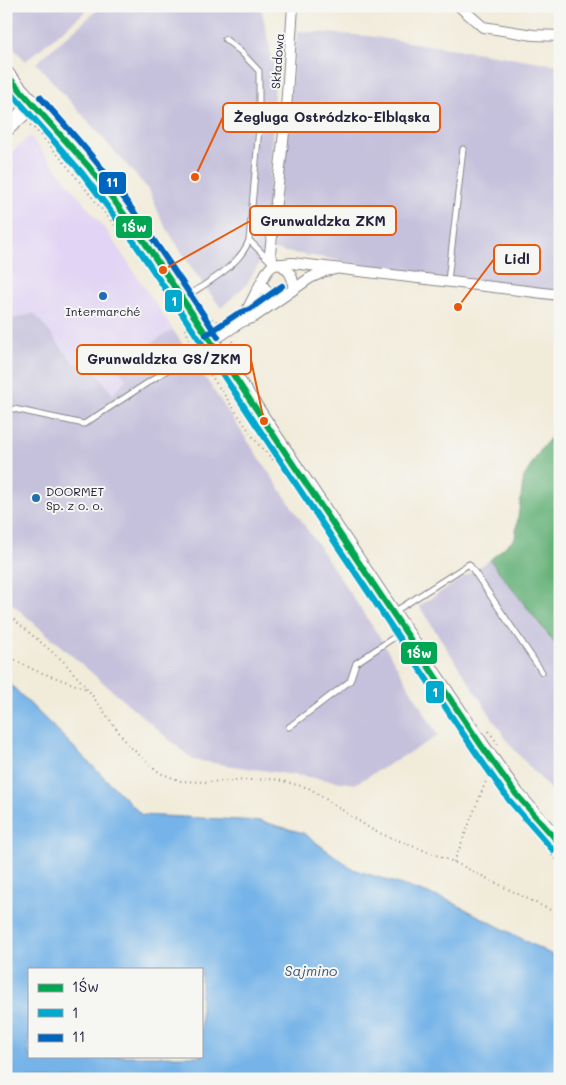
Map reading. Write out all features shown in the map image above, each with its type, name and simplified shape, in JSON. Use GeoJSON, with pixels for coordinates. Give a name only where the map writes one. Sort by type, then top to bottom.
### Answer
{"type":"FeatureCollection","features":[{"type":"Feature","properties":{"kind":"main road"},"geometry":{"type":"LineString","coordinates":[[6,74],[89,167],[141,237],[404,630],[556,850]]}},
{"type":"Feature","properties":{"kind":"main road"},"geometry":{"type":"LineString","coordinates":[[6,129],[34,104]]}},
{"type":"Feature","properties":{"kind":"street","name":"Składowa"},"geometry":{"type":"LineString","coordinates":[[293,6],[285,124],[270,253],[277,264],[288,269],[292,275],[294,289]]}},
{"type":"Feature","properties":{"kind":"street"},"geometry":{"type":"LineString","coordinates":[[459,6],[483,27],[533,35],[560,36]]}},
{"type":"Feature","properties":{"kind":"street"},"geometry":{"type":"LineString","coordinates":[[241,322],[270,268],[277,264],[292,263],[340,268],[560,294]]}},
{"type":"Feature","properties":{"kind":"street"},"geometry":{"type":"LineString","coordinates":[[211,342],[241,322],[254,317],[310,278],[325,271],[340,268]]}},
{"type":"Feature","properties":{"kind":"street"},"geometry":{"type":"LineString","coordinates":[[261,283],[268,293],[279,299]]}},
{"type":"Feature","properties":{"kind":"lane"},"geometry":{"type":"LineString","coordinates":[[183,299],[232,264],[246,248],[249,240],[259,128],[259,71],[240,51],[225,39]]}},
{"type":"Feature","properties":{"kind":"lane"},"geometry":{"type":"LineString","coordinates":[[448,281],[463,149]]}},
{"type":"Feature","properties":{"kind":"lane"},"geometry":{"type":"LineString","coordinates":[[249,240],[277,264]]}},
{"type":"Feature","properties":{"kind":"lane"},"geometry":{"type":"LineString","coordinates":[[14,409],[84,424],[211,342]]}},
{"type":"Feature","properties":{"kind":"lane"},"geometry":{"type":"LineString","coordinates":[[392,612],[469,564],[542,672]]}},
{"type":"Feature","properties":{"kind":"lane"},"geometry":{"type":"LineString","coordinates":[[289,727],[350,681],[356,663],[404,630]]}},
{"type":"Feature","properties":{"kind":"path"},"geometry":{"type":"LineString","coordinates":[[6,94],[12,107],[20,117],[37,131],[59,156],[120,232]]}},
{"type":"Feature","properties":{"kind":"path"},"geometry":{"type":"LineString","coordinates":[[186,329],[189,343],[195,352],[258,444],[277,464]]}},
{"type":"Feature","properties":{"kind":"path"},"geometry":{"type":"LineString","coordinates":[[6,613],[63,661],[88,690],[129,746],[160,773],[181,781],[205,782],[274,779],[309,788],[374,831],[454,862],[560,915]]}},
{"type":"Feature","properties":{"kind":"path"},"geometry":{"type":"LineString","coordinates":[[6,655],[34,670],[88,690]]}},
{"type":"Feature","properties":{"kind":"path"},"geometry":{"type":"LineString","coordinates":[[454,862],[486,780]]}},
{"type":"Feature","properties":{"kind":"path"},"geometry":{"type":"LineString","coordinates":[[556,850],[560,864]]}},
{"type":"Feature","properties":{"kind":"shaded area"},"geometry":{"type":"Polygon","coordinates":[[[6,6],[92,6],[26,61],[6,41],[6,6]]]}},
{"type":"Feature","properties":{"kind":"shaded area"},"geometry":{"type":"Polygon","coordinates":[[[102,6],[258,6],[262,11],[275,73],[267,250],[247,284],[221,308],[193,270],[162,221],[149,190],[36,63],[102,6]]]}},
{"type":"Feature","properties":{"kind":"shaded area"},"geometry":{"type":"Polygon","coordinates":[[[297,31],[368,36],[560,65],[560,301],[273,250],[297,31]]]}},
{"type":"Feature","properties":{"kind":"shaded area"},"geometry":{"type":"Polygon","coordinates":[[[30,136],[108,233],[173,330],[115,364],[126,379],[113,394],[88,361],[75,364],[34,313],[6,321],[6,157],[30,136]]]}},
{"type":"Feature","properties":{"kind":"shaded area"},"geometry":{"type":"Polygon","coordinates":[[[34,313],[75,364],[88,361],[113,394],[126,379],[115,364],[173,330],[379,636],[438,736],[355,784],[193,760],[6,599],[6,321],[34,313]]]}},
{"type":"Feature","properties":{"kind":"shaded area"},"geometry":{"type":"Polygon","coordinates":[[[490,560],[560,650],[560,800],[510,745],[419,606],[490,560]]]}},
{"type":"Feature","properties":{"kind":"green space"},"geometry":{"type":"Polygon","coordinates":[[[560,427],[560,650],[490,560],[515,538],[524,477],[542,448],[560,427]]]}},
{"type":"Feature","properties":{"kind":"water","name":"Sajmino"},"geometry":{"type":"Polygon","coordinates":[[[6,680],[142,815],[260,821],[303,833],[353,869],[450,901],[560,959],[560,1079],[11,1079],[6,1076],[6,680]]]}},
{"type":"Feature","properties":{"kind":"transit line","name":"1Św"},"geometry":{"type":"LineString","coordinates":[[6,74],[89,167],[141,237],[481,745],[516,794],[560,844]]}},
{"type":"Feature","properties":{"kind":"transit line","name":"1"},"geometry":{"type":"LineString","coordinates":[[6,87],[82,173],[134,242],[474,750],[509,800],[553,850]]}},
{"type":"Feature","properties":{"kind":"transit line","name":"11"},"geometry":{"type":"LineString","coordinates":[[40,97],[104,171],[167,259],[218,337]]}},
{"type":"Feature","properties":{"kind":"transit line","name":"11"},"geometry":{"type":"LineString","coordinates":[[206,335],[237,314],[250,309],[282,286]]}},
{"type":"Feature","properties":{"kind":"place","name":"Żegluga Ostródzko-Elbląska"},"geometry":{"type":"Point","coordinates":[195,177]}},
{"type":"Feature","properties":{"kind":"place","name":"Grunwaldzka ZKM"},"geometry":{"type":"Point","coordinates":[163,270]}},
{"type":"Feature","properties":{"kind":"place","name":"Intermarché"},"geometry":{"type":"Point","coordinates":[103,296]}},
{"type":"Feature","properties":{"kind":"place","name":"Lidl"},"geometry":{"type":"Point","coordinates":[458,307]}},
{"type":"Feature","properties":{"kind":"place","name":"Grunwaldzka GS/ZKM"},"geometry":{"type":"Point","coordinates":[264,421]}},
{"type":"Feature","properties":{"kind":"place","name":"DOORMET Sp. z o. o."},"geometry":{"type":"Point","coordinates":[36,498]}}]}
